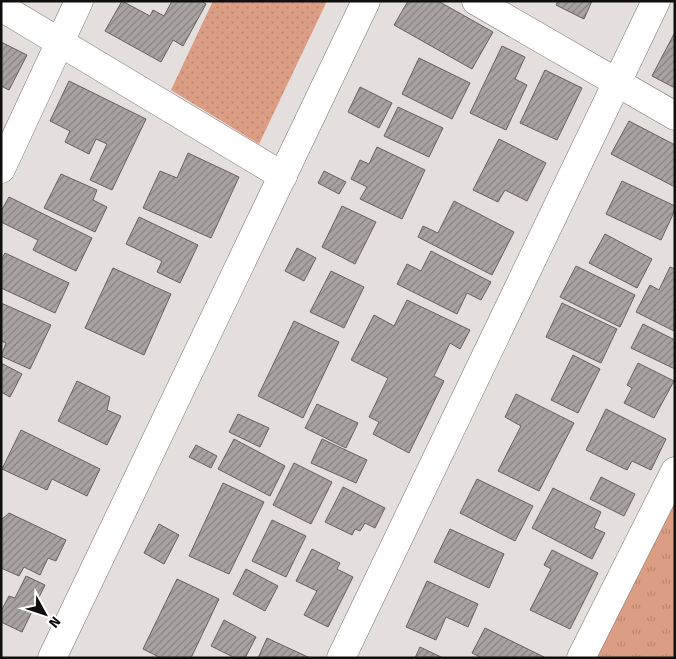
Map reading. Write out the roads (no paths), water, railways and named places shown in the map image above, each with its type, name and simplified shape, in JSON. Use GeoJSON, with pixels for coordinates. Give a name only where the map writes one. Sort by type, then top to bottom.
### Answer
{"type":"FeatureCollection","features":[{"type":"Feature","properties":{"kind":"street"},"geometry":{"type":"LineString","coordinates":[[1,169],[79,1]]}},
{"type":"Feature","properties":{"kind":"street"},"geometry":{"type":"LineString","coordinates":[[52,658],[366,1]]}},
{"type":"Feature","properties":{"kind":"street"},"geometry":{"type":"LineString","coordinates":[[476,1],[675,116]]}},
{"type":"Feature","properties":{"kind":"street"},"geometry":{"type":"LineString","coordinates":[[341,658],[656,1]]}},
{"type":"Feature","properties":{"kind":"street"},"geometry":{"type":"LineString","coordinates":[[1,7],[283,176]]}},
{"type":"Feature","properties":{"kind":"street"},"geometry":{"type":"LineString","coordinates":[[581,658],[675,471]]}}]}
